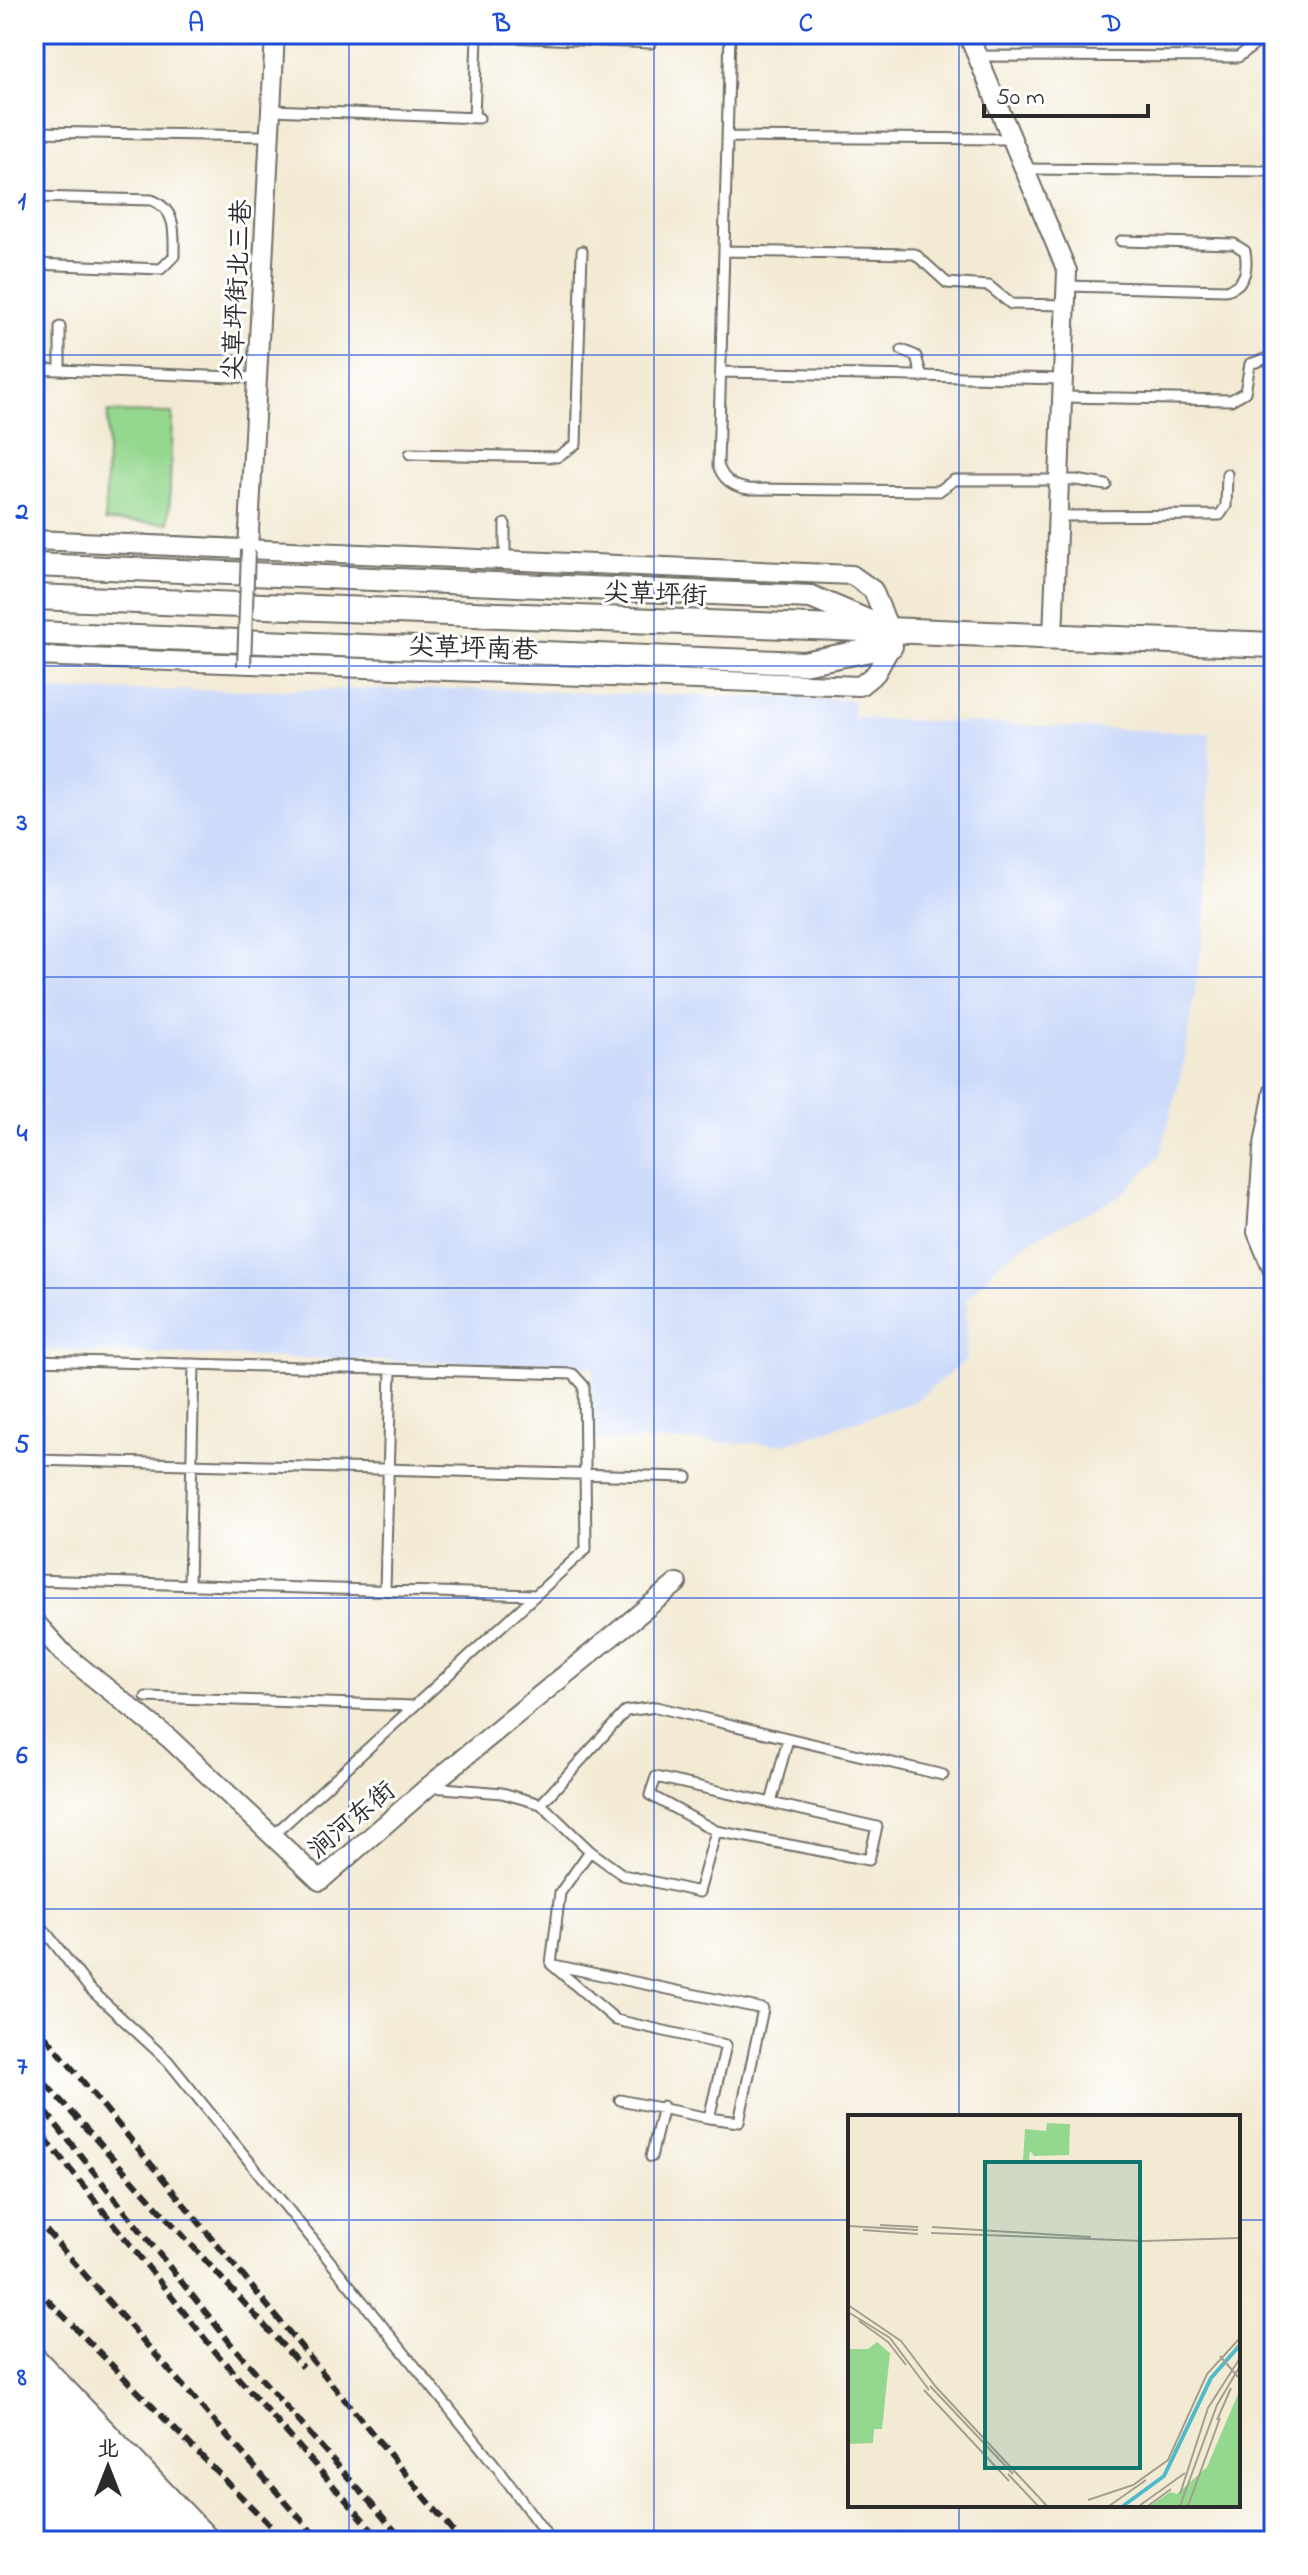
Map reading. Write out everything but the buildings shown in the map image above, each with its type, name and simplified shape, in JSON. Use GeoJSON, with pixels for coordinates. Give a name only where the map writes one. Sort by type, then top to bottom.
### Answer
{"type":"FeatureCollection","features":[{"type":"Feature","properties":{"kind":"main road","name":"尖草坪街"},"geometry":{"type":"LineString","coordinates":[[34,597],[890,638],[1274,660]]}},
{"type":"Feature","properties":{"kind":"main road","name":"尖草坪街"},"geometry":{"type":"LineString","coordinates":[[34,614],[890,638],[1053,637],[1274,645]]}},
{"type":"Feature","properties":{"kind":"main road"},"geometry":{"type":"LineString","coordinates":[[34,2359],[208,2541]]}},
{"type":"Feature","properties":{"kind":"main road"},"geometry":{"type":"LineString","coordinates":[[34,2378],[183,2541]]}},
{"type":"Feature","properties":{"kind":"main road"},"geometry":{"type":"LineString","coordinates":[[34,2416],[156,2541]]}},
{"type":"Feature","properties":{"kind":"main road"},"geometry":{"type":"LineString","coordinates":[[34,2453],[119,2541]]}},
{"type":"Feature","properties":{"kind":"main road"},"geometry":{"type":"LineString","coordinates":[[34,2483],[70,2517],[109,2541]]}},
{"type":"Feature","properties":{"kind":"main road"},"geometry":{"type":"LineString","coordinates":[[34,2501],[75,2541]]}},
{"type":"Feature","properties":{"kind":"street","name":"尖草坪街北三巷"},"geometry":{"type":"LineString","coordinates":[[248,550],[275,34]]}},
{"type":"Feature","properties":{"kind":"street"},"geometry":{"type":"LineString","coordinates":[[968,34],[1067,271],[1053,637]]}},
{"type":"Feature","properties":{"kind":"street"},"geometry":{"type":"LineString","coordinates":[[34,540],[852,575],[873,590],[890,638]]}},
{"type":"Feature","properties":{"kind":"street"},"geometry":{"type":"LineString","coordinates":[[244,666],[248,550]]}},
{"type":"Feature","properties":{"kind":"street"},"geometry":{"type":"LineString","coordinates":[[34,565],[811,597],[890,638]]}},
{"type":"Feature","properties":{"kind":"street"},"geometry":{"type":"LineString","coordinates":[[34,633],[803,663],[890,638]]}},
{"type":"Feature","properties":{"kind":"street","name":"尖草坪南巷"},"geometry":{"type":"LineString","coordinates":[[34,656],[860,686],[876,673],[890,638]]}},
{"type":"Feature","properties":{"kind":"street"},"geometry":{"type":"LineString","coordinates":[[1274,1091],[1263,1150],[1257,1232],[1274,1273]]}},
{"type":"Feature","properties":{"kind":"street","name":"涧河东街"},"geometry":{"type":"LineString","coordinates":[[34,1621],[63,1653],[170,1739],[320,1881],[428,1787],[677,1583]]}},
{"type":"Feature","properties":{"kind":"lane"},"geometry":{"type":"LineString","coordinates":[[34,108],[36,34]]}},
{"type":"Feature","properties":{"kind":"lane"},"geometry":{"type":"LineString","coordinates":[[428,34],[651,43]]}},
{"type":"Feature","properties":{"kind":"lane"},"geometry":{"type":"LineString","coordinates":[[730,34],[718,465],[722,475],[738,488],[939,491],[954,480],[1059,480],[1106,485]]}},
{"type":"Feature","properties":{"kind":"lane"},"geometry":{"type":"LineString","coordinates":[[271,110],[476,118],[477,37]]}},
{"type":"Feature","properties":{"kind":"lane"},"geometry":{"type":"LineString","coordinates":[[977,56],[1238,57],[1260,41],[1274,41]]}},
{"type":"Feature","properties":{"kind":"lane"},"geometry":{"type":"LineString","coordinates":[[34,132],[270,136]]}},
{"type":"Feature","properties":{"kind":"lane"},"geometry":{"type":"LineString","coordinates":[[727,137],[1011,139]]}},
{"type":"Feature","properties":{"kind":"lane"},"geometry":{"type":"LineString","coordinates":[[1023,169],[1271,171]]}},
{"type":"Feature","properties":{"kind":"lane"},"geometry":{"type":"LineString","coordinates":[[34,197],[152,200],[172,215],[174,248],[171,262],[161,269],[34,264]]}},
{"type":"Feature","properties":{"kind":"lane"},"geometry":{"type":"LineString","coordinates":[[724,251],[915,254],[947,283],[989,286],[1011,304],[1066,296],[1226,290],[1239,285],[1246,274],[1245,251],[1234,244],[1121,241]]}},
{"type":"Feature","properties":{"kind":"lane"},"geometry":{"type":"LineString","coordinates":[[410,454],[507,460],[557,457],[576,444],[582,251]]}},
{"type":"Feature","properties":{"kind":"lane"},"geometry":{"type":"LineString","coordinates":[[60,327],[60,370]]}},
{"type":"Feature","properties":{"kind":"lane"},"geometry":{"type":"LineString","coordinates":[[902,350],[916,356],[922,377]]}},
{"type":"Feature","properties":{"kind":"lane"},"geometry":{"type":"LineString","coordinates":[[721,372],[922,377],[1231,400],[1245,392],[1250,364],[1257,359],[1271,357]]}},
{"type":"Feature","properties":{"kind":"lane"},"geometry":{"type":"LineString","coordinates":[[34,369],[257,378]]}},
{"type":"Feature","properties":{"kind":"lane"},"geometry":{"type":"LineString","coordinates":[[1057,516],[1220,515],[1226,506],[1227,474]]}},
{"type":"Feature","properties":{"kind":"lane"},"geometry":{"type":"LineString","coordinates":[[505,524],[505,559]]}},
{"type":"Feature","properties":{"kind":"lane"},"geometry":{"type":"LineString","coordinates":[[34,1360],[573,1374],[584,1386],[586,1549],[271,1837]]}},
{"type":"Feature","properties":{"kind":"lane"},"geometry":{"type":"LineString","coordinates":[[189,1584],[194,1364]]}},
{"type":"Feature","properties":{"kind":"lane"},"geometry":{"type":"LineString","coordinates":[[385,1590],[391,1370]]}},
{"type":"Feature","properties":{"kind":"lane"},"geometry":{"type":"LineString","coordinates":[[34,1460],[585,1477],[687,1477]]}},
{"type":"Feature","properties":{"kind":"lane"},"geometry":{"type":"LineString","coordinates":[[34,1580],[536,1595]]}},
{"type":"Feature","properties":{"kind":"lane"},"geometry":{"type":"LineString","coordinates":[[146,1697],[416,1706]]}},
{"type":"Feature","properties":{"kind":"lane"},"geometry":{"type":"LineString","coordinates":[[541,1804],[626,1711],[656,1707],[943,1775]]}},
{"type":"Feature","properties":{"kind":"lane"},"geometry":{"type":"LineString","coordinates":[[771,1803],[788,1739]]}},
{"type":"Feature","properties":{"kind":"lane"},"geometry":{"type":"LineString","coordinates":[[656,1777],[877,1827],[869,1860],[716,1831],[650,1795],[656,1777]]}},
{"type":"Feature","properties":{"kind":"lane"},"geometry":{"type":"LineString","coordinates":[[428,1787],[502,1793],[541,1804],[590,1851],[623,1875],[699,1892],[716,1831]]}},
{"type":"Feature","properties":{"kind":"lane"},"geometry":{"type":"LineString","coordinates":[[551,1964],[560,1893],[590,1851]]}},
{"type":"Feature","properties":{"kind":"lane"},"geometry":{"type":"LineString","coordinates":[[34,1917],[89,1988],[168,2061],[499,2470],[551,2541]]}},
{"type":"Feature","properties":{"kind":"lane"},"geometry":{"type":"LineString","coordinates":[[551,1964],[616,2020],[726,2045],[709,2118]]}},
{"type":"Feature","properties":{"kind":"lane"},"geometry":{"type":"LineString","coordinates":[[551,1964],[763,2009],[739,2122],[620,2100]]}},
{"type":"Feature","properties":{"kind":"lane"},"geometry":{"type":"LineString","coordinates":[[651,2157],[663,2106]]}},
{"type":"Feature","properties":{"kind":"shaded area"},"geometry":{"type":"Polygon","coordinates":[[[463,689],[854,700],[853,718],[1210,733],[1207,908],[1185,1059],[1160,1156],[1119,1197],[1040,1235],[1001,1261],[967,1299],[966,1360],[914,1402],[785,1444],[593,1439],[593,1367],[34,1350],[36,691],[463,689]]]}},
{"type":"Feature","properties":{"kind":"green space"},"geometry":{"type":"Polygon","coordinates":[[[108,412],[172,413],[169,523],[105,521],[108,412]]]}},
{"type":"Feature","properties":{"kind":"railway"},"geometry":{"type":"LineString","coordinates":[[34,2022],[461,2541]]}},
{"type":"Feature","properties":{"kind":"railway"},"geometry":{"type":"LineString","coordinates":[[34,2071],[302,2367]]}},
{"type":"Feature","properties":{"kind":"railway"},"geometry":{"type":"LineString","coordinates":[[34,2097],[231,2344],[404,2541]]}},
{"type":"Feature","properties":{"kind":"railway"},"geometry":{"type":"LineString","coordinates":[[34,2124],[218,2355],[382,2541]]}},
{"type":"Feature","properties":{"kind":"railway"},"geometry":{"type":"LineString","coordinates":[[34,2217],[320,2541]]}},
{"type":"Feature","properties":{"kind":"railway"},"geometry":{"type":"LineString","coordinates":[[34,2286],[285,2541]]}}]}
